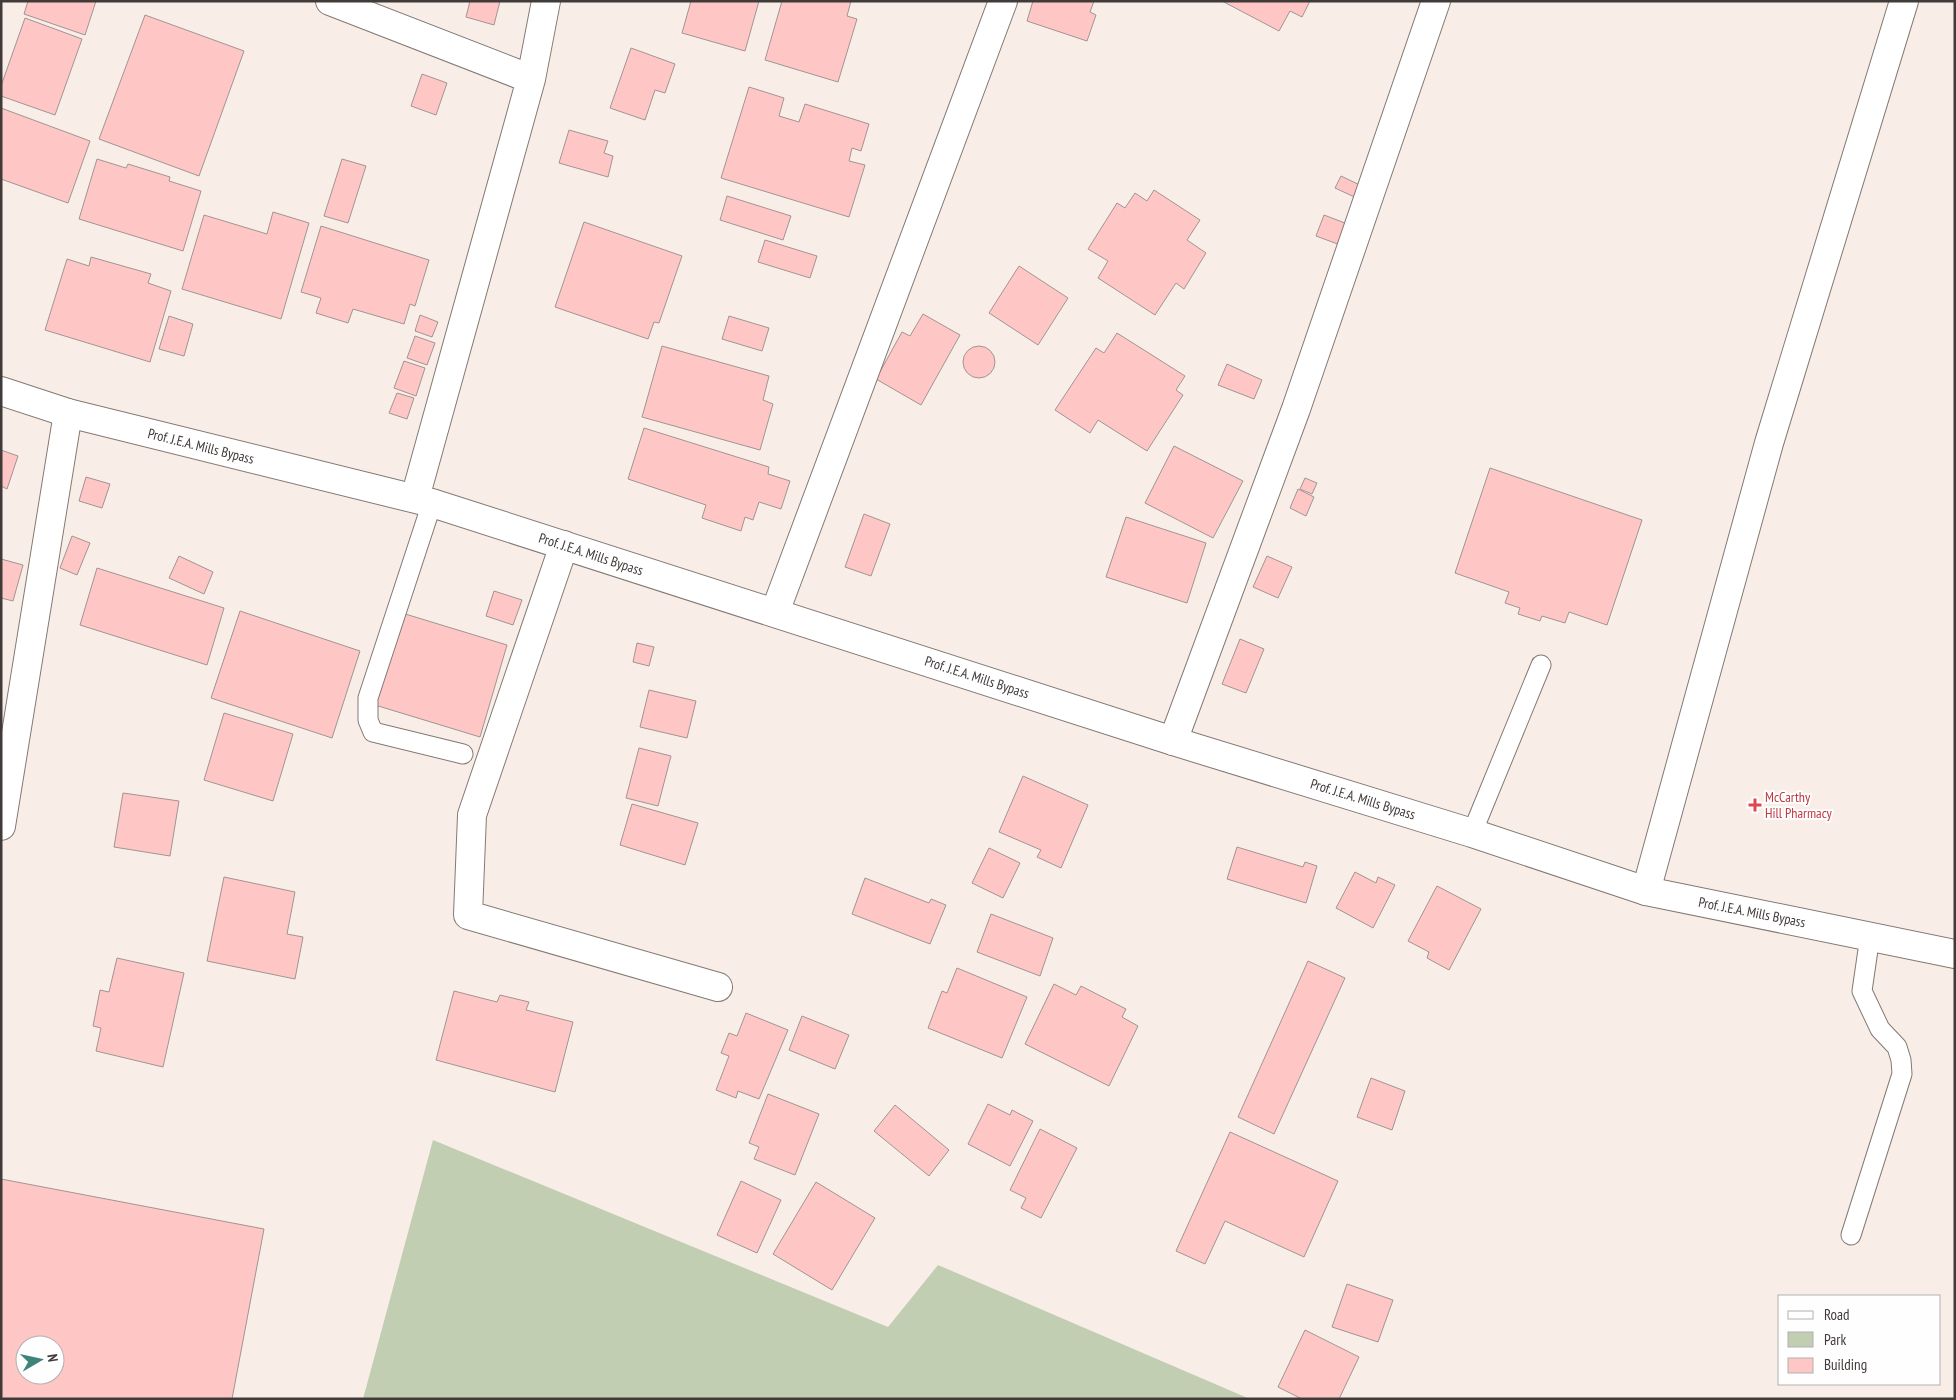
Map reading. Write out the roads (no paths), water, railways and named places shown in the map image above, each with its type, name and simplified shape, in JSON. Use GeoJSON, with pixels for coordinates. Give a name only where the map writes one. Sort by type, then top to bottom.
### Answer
{"type":"FeatureCollection","features":[{"type":"Feature","properties":{"kind":"street"},"geometry":{"type":"LineString","coordinates":[[330,1],[531,79]]}},
{"type":"Feature","properties":{"kind":"street"},"geometry":{"type":"LineString","coordinates":[[423,501],[531,79],[546,1]]}},
{"type":"Feature","properties":{"kind":"street"},"geometry":{"type":"LineString","coordinates":[[775,612],[1003,1]]}},
{"type":"Feature","properties":{"kind":"street"},"geometry":{"type":"LineString","coordinates":[[1173,741],[1296,409],[1436,1]]}},
{"type":"Feature","properties":{"kind":"street"},"geometry":{"type":"LineString","coordinates":[[1646,891],[1769,443],[1904,1]]}},
{"type":"Feature","properties":{"kind":"street","name":"Prof. J.E.A. Mills Bypass"},"geometry":{"type":"LineString","coordinates":[[1,391],[68,413],[423,501],[775,612],[1173,741],[1472,833],[1646,891],[1955,954]]}},
{"type":"Feature","properties":{"kind":"street"},"geometry":{"type":"LineString","coordinates":[[1,826],[68,413]]}},
{"type":"Feature","properties":{"kind":"street"},"geometry":{"type":"LineString","coordinates":[[564,545],[472,815],[468,915],[718,987]]}},
{"type":"Feature","properties":{"kind":"lane"},"geometry":{"type":"LineString","coordinates":[[423,501],[368,698],[368,720],[373,732],[463,754]]}},
{"type":"Feature","properties":{"kind":"lane"},"geometry":{"type":"LineString","coordinates":[[1472,833],[1542,665]]}},
{"type":"Feature","properties":{"kind":"lane"},"geometry":{"type":"LineString","coordinates":[[1851,1235],[1902,1074],[1901,1060],[1897,1047],[1880,1029],[1862,991],[1870,936]]}},
{"type":"Feature","properties":{"kind":"place","name":"McCarthy Hill Pharmacy"},"geometry":{"type":"Point","coordinates":[1755,805]}}]}
